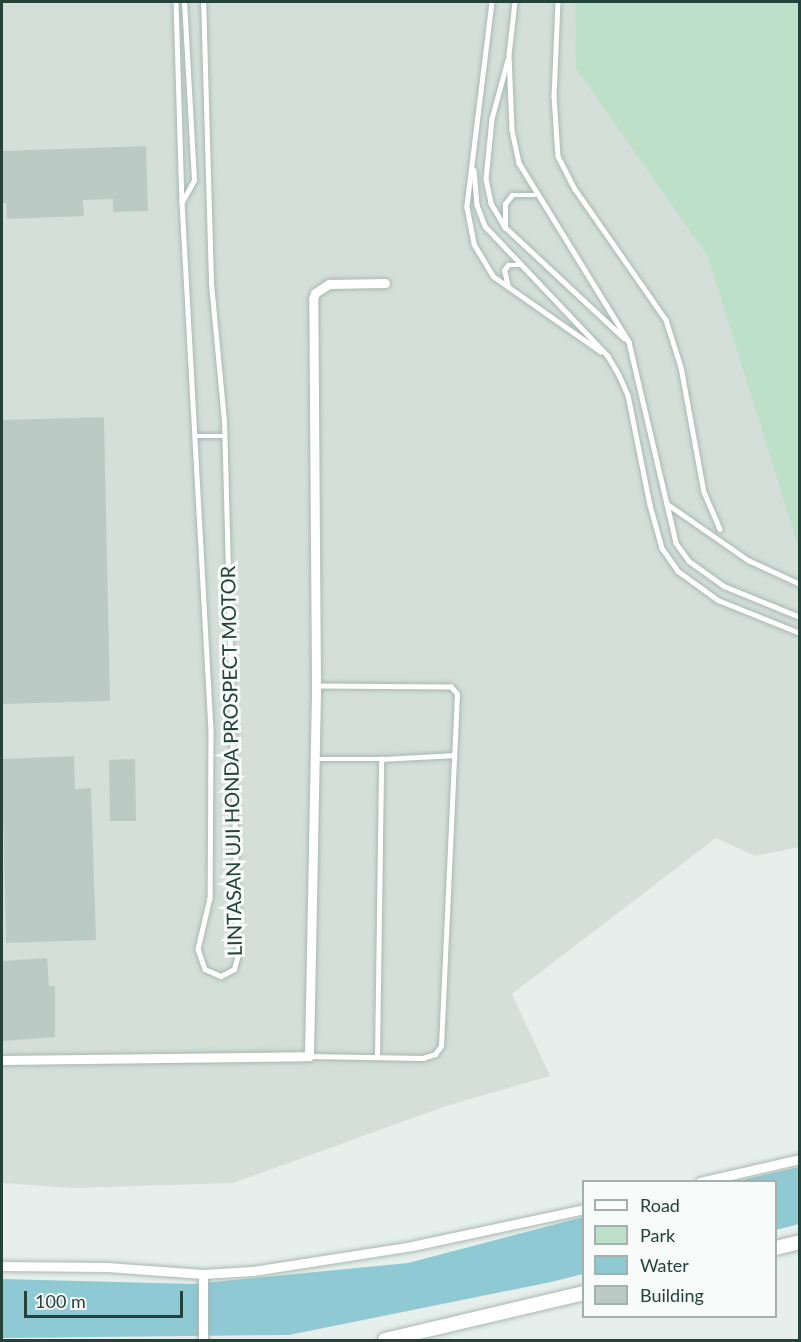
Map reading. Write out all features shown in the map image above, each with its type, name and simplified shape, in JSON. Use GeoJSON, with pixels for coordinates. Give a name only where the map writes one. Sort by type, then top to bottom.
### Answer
{"type":"FeatureCollection","features":[{"type":"Feature","properties":{"kind":"street"},"geometry":{"type":"LineString","coordinates":[[2,1060],[309,1056],[316,687],[313,299],[315,293],[329,284],[385,283]]}},
{"type":"Feature","properties":{"kind":"street"},"geometry":{"type":"LineString","coordinates":[[708,1180],[800,1158]]}},
{"type":"Feature","properties":{"kind":"street"},"geometry":{"type":"LineString","coordinates":[[2,1266],[107,1266],[203,1277],[361,1256],[582,1209]]}},
{"type":"Feature","properties":{"kind":"street"},"geometry":{"type":"LineString","coordinates":[[777,1248],[800,1242]]}},
{"type":"Feature","properties":{"kind":"street"},"geometry":{"type":"LineString","coordinates":[[202,1341],[203,1277]]}},
{"type":"Feature","properties":{"kind":"street"},"geometry":{"type":"LineString","coordinates":[[385,1341],[582,1293]]}},
{"type":"Feature","properties":{"kind":"lane","name":"LINTASAN UJI HONDA PROSPECT MOTOR"},"geometry":{"type":"LineString","coordinates":[[176,2],[182,202],[197,436],[211,731],[210,898],[198,949],[204,969],[221,976],[234,969],[238,954],[225,436],[211,283],[203,2]]}},
{"type":"Feature","properties":{"kind":"lane","name":"LINTASAN UJI HONDA PROSPECT MOTOR"},"geometry":{"type":"LineString","coordinates":[[182,202],[194,180],[184,2]]}},
{"type":"Feature","properties":{"kind":"lane"},"geometry":{"type":"LineString","coordinates":[[492,2],[468,225],[482,261],[493,276],[608,356]]}},
{"type":"Feature","properties":{"kind":"lane"},"geometry":{"type":"LineString","coordinates":[[515,2],[509,55],[492,119],[486,179],[491,203],[504,227],[629,342]]}},
{"type":"Feature","properties":{"kind":"lane"},"geometry":{"type":"LineString","coordinates":[[558,2],[554,96],[558,156],[575,189],[666,320],[681,367],[704,492],[720,529]]}},
{"type":"Feature","properties":{"kind":"lane"},"geometry":{"type":"LineString","coordinates":[[509,55],[512,130],[519,163],[535,195],[629,342],[676,543],[689,561],[724,586],[800,616]]}},
{"type":"Feature","properties":{"kind":"lane"},"geometry":{"type":"LineString","coordinates":[[474,170],[477,205],[486,226],[520,266],[608,356],[628,395],[650,505],[662,548],[678,571],[697,587],[718,600],[800,633]]}},
{"type":"Feature","properties":{"kind":"lane"},"geometry":{"type":"LineString","coordinates":[[504,227],[505,204],[512,195],[535,195]]}},
{"type":"Feature","properties":{"kind":"lane"},"geometry":{"type":"LineString","coordinates":[[508,287],[504,270],[508,265],[520,266]]}},
{"type":"Feature","properties":{"kind":"lane"},"geometry":{"type":"LineString","coordinates":[[197,436],[225,436]]}},
{"type":"Feature","properties":{"kind":"lane"},"geometry":{"type":"LineString","coordinates":[[665,503],[738,554],[800,584]]}},
{"type":"Feature","properties":{"kind":"lane"},"geometry":{"type":"LineString","coordinates":[[309,1056],[423,1058],[435,1054],[442,1040],[457,694],[451,687],[316,687]]}},
{"type":"Feature","properties":{"kind":"lane"},"geometry":{"type":"LineString","coordinates":[[313,759],[381,759],[454,755]]}},
{"type":"Feature","properties":{"kind":"lane"},"geometry":{"type":"LineString","coordinates":[[378,1057],[381,759]]}},
{"type":"Feature","properties":{"kind":"shaded area"},"geometry":{"type":"Polygon","coordinates":[[[2,2],[799,2],[799,847],[755,856],[716,838],[512,994],[550,1076],[446,1106],[233,1183],[71,1188],[2,1183],[2,2]]]}},
{"type":"Feature","properties":{"kind":"green space"},"geometry":{"type":"Polygon","coordinates":[[[575,2],[799,2],[799,549],[708,257],[576,68],[575,2]]]}},
{"type":"Feature","properties":{"kind":"water"},"geometry":{"type":"Polygon","coordinates":[[[799,1167],[799,1224],[777,1230],[777,1180],[741,1180],[799,1167]]]}},
{"type":"Feature","properties":{"kind":"water"},"geometry":{"type":"Polygon","coordinates":[[[582,1217],[582,1274],[551,1282],[289,1335],[2,1338],[2,1279],[193,1284],[408,1263],[582,1217]]]}},
{"type":"Feature","properties":{"kind":"building"},"geometry":{"type":"Polygon","coordinates":[[[146,146],[148,211],[113,212],[113,199],[83,200],[84,216],[7,219],[6,203],[2,203],[2,151],[146,146]]]}},
{"type":"Feature","properties":{"kind":"building"},"geometry":{"type":"Polygon","coordinates":[[[104,417],[110,701],[2,704],[2,420],[104,417]]]}},
{"type":"Feature","properties":{"kind":"building"},"geometry":{"type":"Polygon","coordinates":[[[74,756],[75,789],[91,788],[96,940],[6,943],[2,759],[74,756]]]}},
{"type":"Feature","properties":{"kind":"building"},"geometry":{"type":"Polygon","coordinates":[[[135,759],[136,821],[110,821],[109,760],[135,759]]]}},
{"type":"Feature","properties":{"kind":"building"},"geometry":{"type":"Polygon","coordinates":[[[47,958],[49,986],[55,986],[55,1037],[2,1041],[2,961],[47,958]]]}}]}
